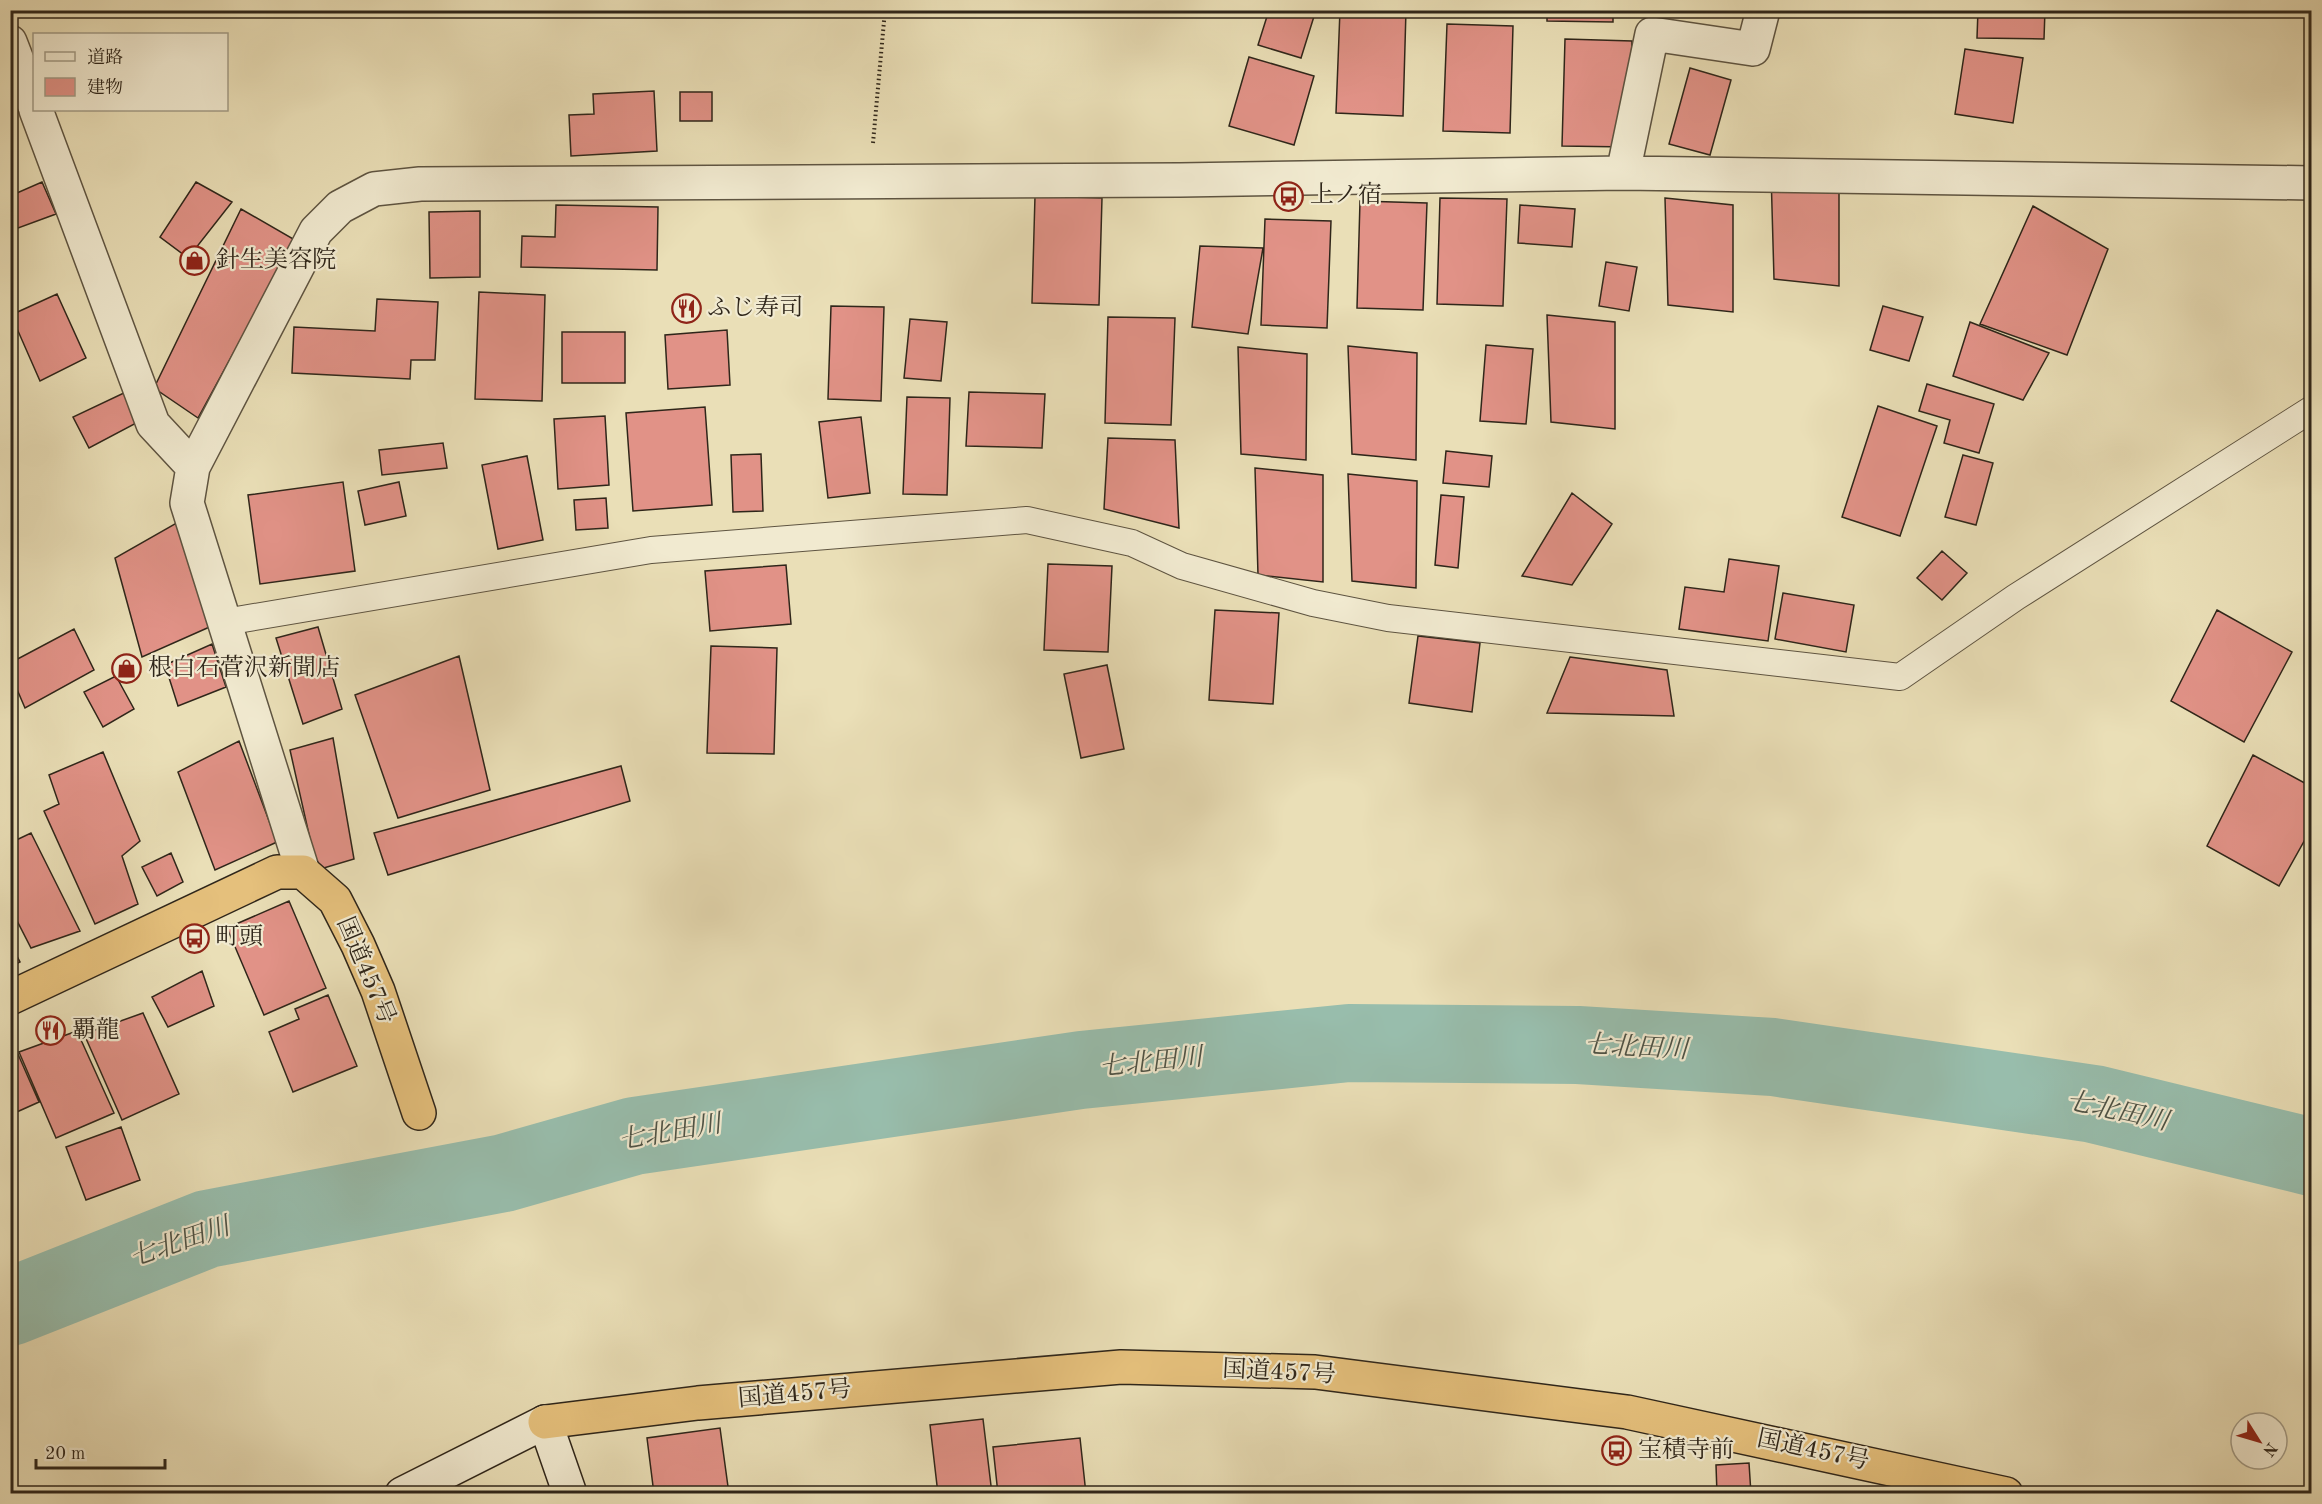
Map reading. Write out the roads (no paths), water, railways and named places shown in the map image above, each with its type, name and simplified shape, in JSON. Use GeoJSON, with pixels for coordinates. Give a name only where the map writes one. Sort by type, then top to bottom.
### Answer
{"type":"FeatureCollection","features":[{"type":"Feature","properties":{"kind":"highway"},"geometry":{"type":"LineString","coordinates":[[10,998],[277,872],[303,872]]}},
{"type":"Feature","properties":{"kind":"highway","name":"国道457号"},"geometry":{"type":"LineString","coordinates":[[303,872],[335,900],[358,945],[378,991],[419,1113]]}},
{"type":"Feature","properties":{"kind":"highway","name":"国道457号"},"geometry":{"type":"LineString","coordinates":[[545,1422],[698,1403],[1121,1367],[1315,1372],[1627,1412],[1964,1488],[2006,1494]]}},
{"type":"Feature","properties":{"kind":"street"},"geometry":{"type":"LineString","coordinates":[[1623,174],[1652,34],[1753,49],[1763,10]]}},
{"type":"Feature","properties":{"kind":"street"},"geometry":{"type":"LineString","coordinates":[[10,42],[33,101]]}},
{"type":"Feature","properties":{"kind":"street"},"geometry":{"type":"LineString","coordinates":[[36,111],[153,424],[193,467]]}},
{"type":"Feature","properties":{"kind":"street"},"geometry":{"type":"LineString","coordinates":[[303,872],[187,503],[193,467],[316,231],[340,207],[374,189],[420,184],[870,183],[1623,174],[2312,183]]}},
{"type":"Feature","properties":{"kind":"street"},"geometry":{"type":"LineString","coordinates":[[402,1494],[545,1422],[570,1494]]}},
{"type":"Feature","properties":{"kind":"lane"},"geometry":{"type":"LineString","coordinates":[[225,622],[651,550],[1027,520],[1132,543],[1182,566],[1313,603],[1388,618],[1900,677],[2016,597],[2312,409]]}},
{"type":"Feature","properties":{"kind":"waterway","name":"七北田川"},"geometry":{"type":"LineString","coordinates":[[10,1307],[207,1229],[504,1173],[634,1136],[1081,1070],[1349,1043],[1578,1045],[1773,1057],[2094,1104],[2312,1157]]}},
{"type":"Feature","properties":{"kind":"place","name":"上ノ宿"},"geometry":{"type":"Point","coordinates":[1289,196]}},
{"type":"Feature","properties":{"kind":"place","name":"針生美容院"},"geometry":{"type":"Point","coordinates":[195,261]}},
{"type":"Feature","properties":{"kind":"place","name":"ふじ寿司"},"geometry":{"type":"Point","coordinates":[686,309]}},
{"type":"Feature","properties":{"kind":"place","name":"根白石菅沢新聞店"},"geometry":{"type":"Point","coordinates":[127,669]}},
{"type":"Feature","properties":{"kind":"place","name":"町頭"},"geometry":{"type":"Point","coordinates":[194,938]}},
{"type":"Feature","properties":{"kind":"place","name":"覇龍"},"geometry":{"type":"Point","coordinates":[51,1031]}},
{"type":"Feature","properties":{"kind":"place","name":"宝積寺前"},"geometry":{"type":"Point","coordinates":[1617,1451]}}]}
